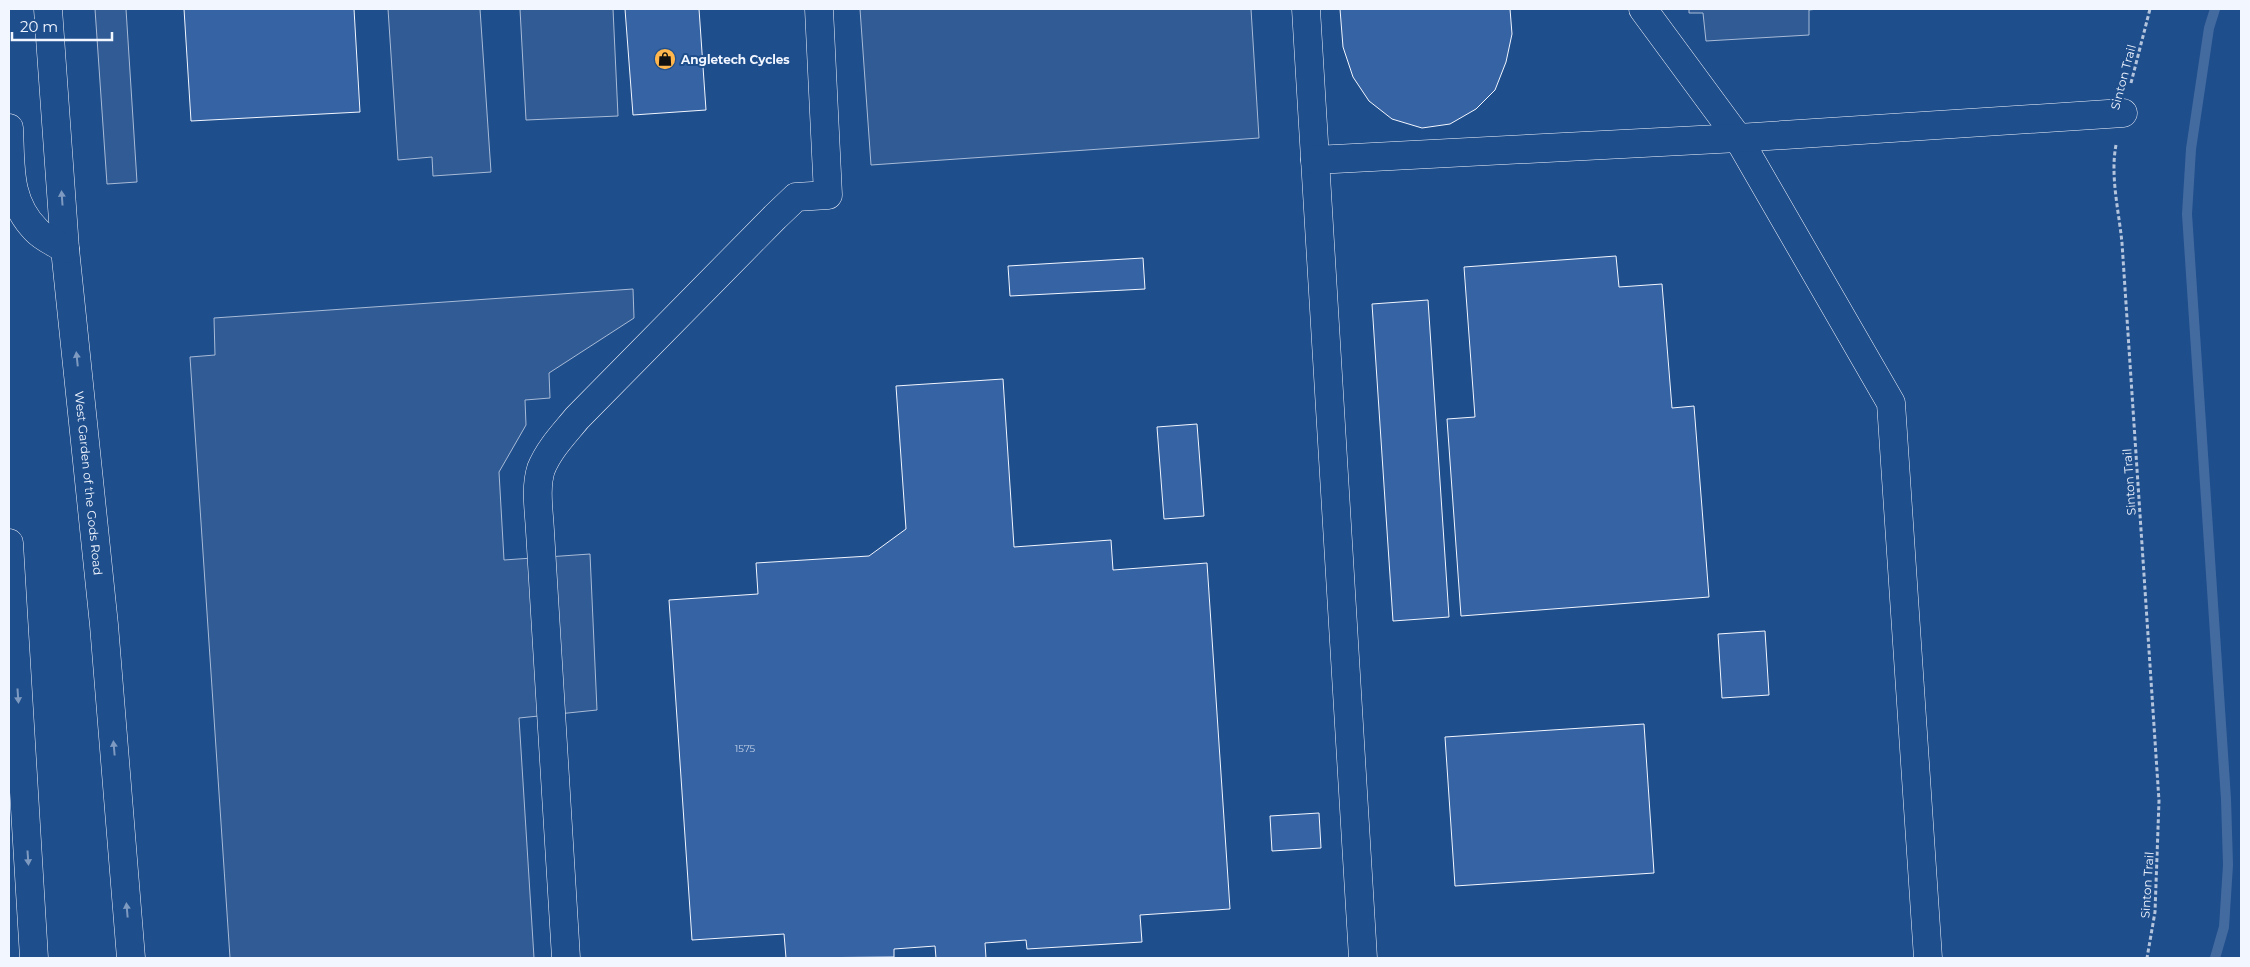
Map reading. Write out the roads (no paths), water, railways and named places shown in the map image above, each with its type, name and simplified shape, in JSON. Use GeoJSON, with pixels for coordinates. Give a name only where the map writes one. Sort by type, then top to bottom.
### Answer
{"type":"FeatureCollection","features":[{"type":"Feature","properties":{"kind":"main road","name":"West Garden of the Gods Road"},"geometry":{"type":"LineString","coordinates":[[48,9],[65,249],[104,625],[131,958]]}},
{"type":"Feature","properties":{"kind":"main road"},"geometry":{"type":"LineString","coordinates":[[566,958],[540,531],[538,487],[541,469],[552,448],[577,418],[775,217],[796,197],[828,195],[819,9]]}},
{"type":"Feature","properties":{"kind":"main road"},"geometry":{"type":"LineString","coordinates":[[1306,9],[1363,958]]}},
{"type":"Feature","properties":{"kind":"main road"},"geometry":{"type":"LineString","coordinates":[[1643,9],[1738,138],[1891,403],[1928,958]]}},
{"type":"Feature","properties":{"kind":"main road"},"geometry":{"type":"LineString","coordinates":[[1316,160],[1738,138],[2122,113]]}},
{"type":"Feature","properties":{"kind":"main road"},"geometry":{"type":"LineString","coordinates":[[9,128],[13,192],[23,214],[37,231],[65,249]]}},
{"type":"Feature","properties":{"kind":"main road"},"geometry":{"type":"LineString","coordinates":[[9,543],[34,958]]}},
{"type":"Feature","properties":{"kind":"waterway"},"geometry":{"type":"LineString","coordinates":[[2215,9],[2209,28],[2191,149],[2187,214],[2226,799],[2228,865],[2224,927],[2215,958]]}},
{"type":"Feature","properties":{"kind":"place","name":"Angletech Cycles"},"geometry":{"type":"Point","coordinates":[665,59]}}]}
